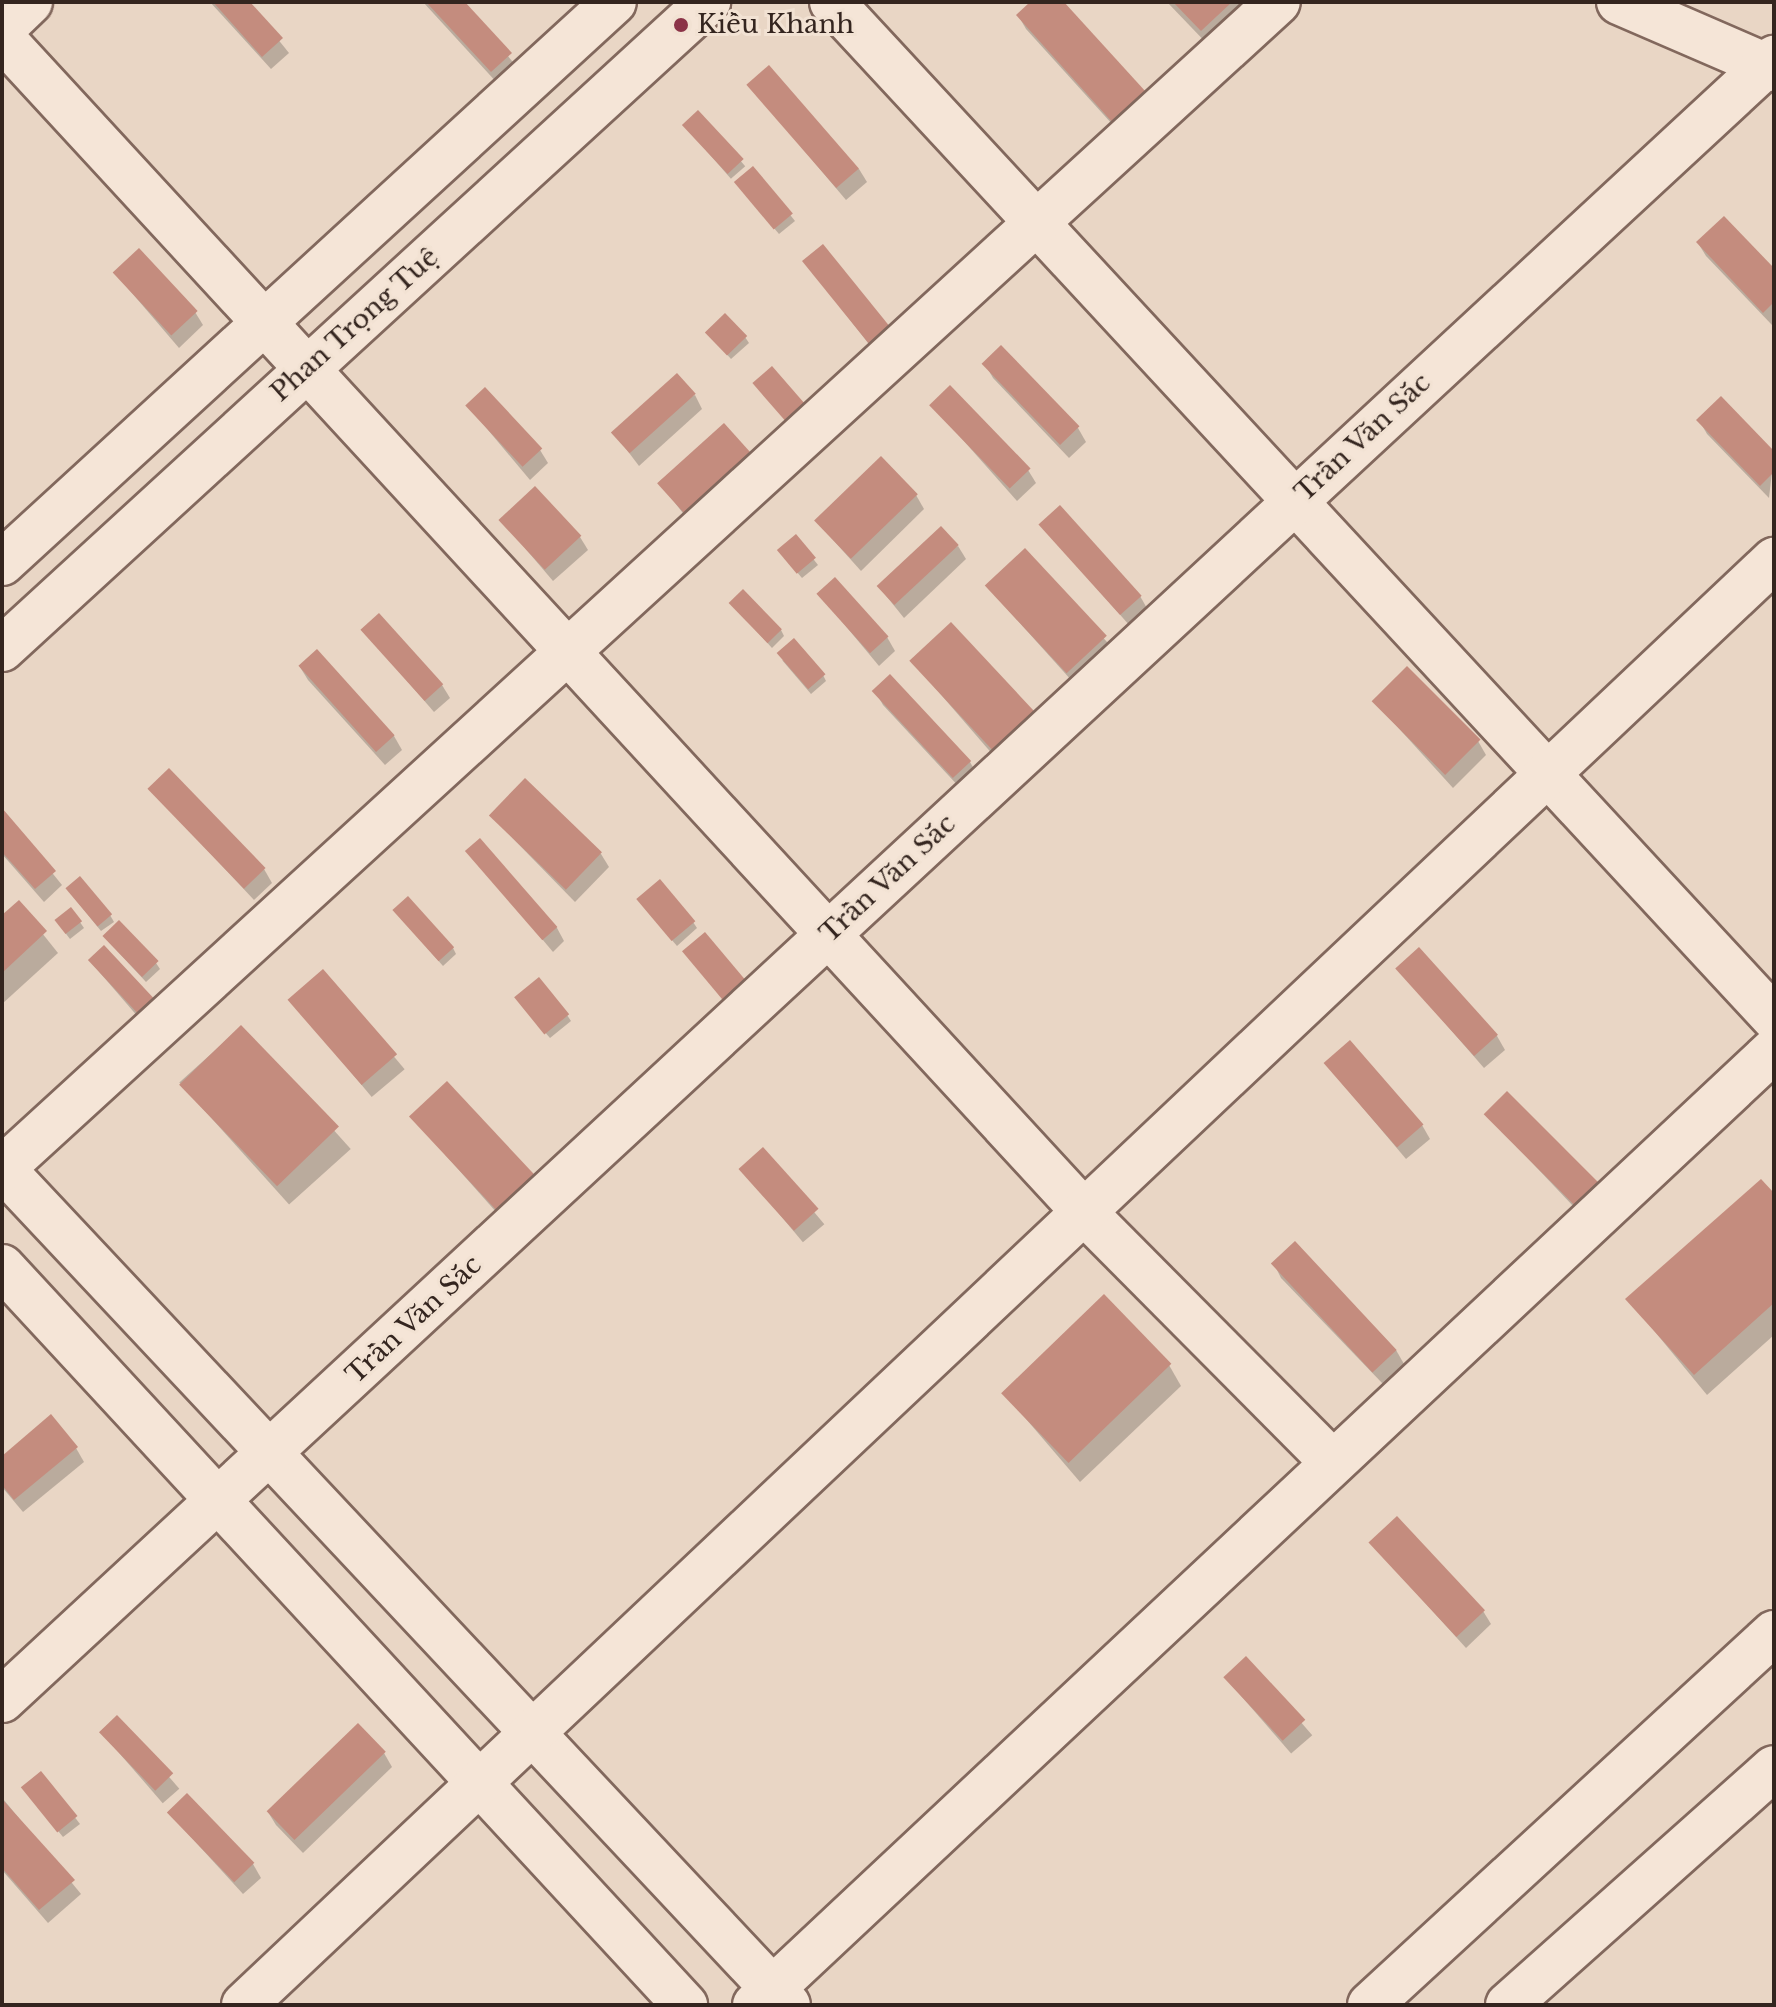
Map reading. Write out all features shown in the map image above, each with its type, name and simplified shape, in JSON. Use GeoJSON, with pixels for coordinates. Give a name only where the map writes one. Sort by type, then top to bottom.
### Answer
{"type":"FeatureCollection","features":[{"type":"Feature","properties":{"kind":"street"},"geometry":{"type":"LineString","coordinates":[[2,29],[30,2]]}},
{"type":"Feature","properties":{"kind":"street"},"geometry":{"type":"LineString","coordinates":[[2,563],[270,324],[614,2]]}},
{"type":"Feature","properties":{"kind":"street","name":"Phan Trọng Tuệ"},"geometry":{"type":"LineString","coordinates":[[2,649],[708,2]]}},
{"type":"Feature","properties":{"kind":"street"},"geometry":{"type":"LineString","coordinates":[[832,2],[1297,499],[1774,1018]]}},
{"type":"Feature","properties":{"kind":"street"},"geometry":{"type":"LineString","coordinates":[[1278,2],[2,1169],[272,1452],[533,1733],[772,1999],[1329,1459],[1774,1050]]}},
{"type":"Feature","properties":{"kind":"street"},"geometry":{"type":"LineString","coordinates":[[1619,2],[1772,63]]}},
{"type":"Feature","properties":{"kind":"street"},"geometry":{"type":"LineString","coordinates":[[2,38],[310,365],[1087,1215],[1329,1459]]}},
{"type":"Feature","properties":{"kind":"street","name":"Trần Văn Sắc"},"geometry":{"type":"LineString","coordinates":[[2,1700],[1297,499],[1772,63]]}},
{"type":"Feature","properties":{"kind":"street"},"geometry":{"type":"LineString","coordinates":[[244,2005],[477,1779],[533,1733],[1087,1215],[1774,560]]}},
{"type":"Feature","properties":{"kind":"street"},"geometry":{"type":"LineString","coordinates":[[2,1267],[215,1501],[685,2005]]}},
{"type":"Feature","properties":{"kind":"street"},"geometry":{"type":"LineString","coordinates":[[1370,2005],[1774,1633]]}},
{"type":"Feature","properties":{"kind":"street"},"geometry":{"type":"LineString","coordinates":[[1508,2005],[1774,1768]]}},
{"type":"Feature","properties":{"kind":"building"},"geometry":{"type":"Polygon","coordinates":[[[213,2],[250,2],[283,38],[262,57],[213,2]]]}},
{"type":"Feature","properties":{"kind":"building"},"geometry":{"type":"Polygon","coordinates":[[[426,2],[465,2],[512,53],[491,72],[426,2]]]}},
{"type":"Feature","properties":{"kind":"building"},"geometry":{"type":"Polygon","coordinates":[[[1030,2],[1064,2],[1146,92],[1113,123],[1016,15],[1030,2]]]}},
{"type":"Feature","properties":{"kind":"building"},"geometry":{"type":"Polygon","coordinates":[[[1173,2],[1232,2],[1201,31],[1173,2]]]}},
{"type":"Feature","properties":{"kind":"building"},"geometry":{"type":"Polygon","coordinates":[[[769,65],[859,168],[836,188],[746,85],[769,65]]]}},
{"type":"Feature","properties":{"kind":"building"},"geometry":{"type":"Polygon","coordinates":[[[698,110],[744,159],[728,174],[682,125],[698,110]]]}},
{"type":"Feature","properties":{"kind":"building"},"geometry":{"type":"Polygon","coordinates":[[[753,166],[793,213],[774,230],[734,182],[753,166]]]}},
{"type":"Feature","properties":{"kind":"building"},"geometry":{"type":"Polygon","coordinates":[[[1724,216],[1774,268],[1774,302],[1763,313],[1696,242],[1724,216]]]}},
{"type":"Feature","properties":{"kind":"building"},"geometry":{"type":"Polygon","coordinates":[[[823,244],[890,327],[869,344],[802,261],[823,244]]]}},
{"type":"Feature","properties":{"kind":"building"},"geometry":{"type":"Polygon","coordinates":[[[139,248],[198,311],[171,335],[113,273],[139,248]]]}},
{"type":"Feature","properties":{"kind":"building"},"geometry":{"type":"Polygon","coordinates":[[[725,313],[747,336],[727,355],[705,332],[725,313]]]}},
{"type":"Feature","properties":{"kind":"building"},"geometry":{"type":"Polygon","coordinates":[[[1001,345],[1079,426],[1060,445],[982,364],[1001,345]]]}},
{"type":"Feature","properties":{"kind":"building"},"geometry":{"type":"Polygon","coordinates":[[[772,366],[806,405],[786,422],[752,383],[772,366]]]}},
{"type":"Feature","properties":{"kind":"building"},"geometry":{"type":"Polygon","coordinates":[[[677,373],[696,394],[630,453],[611,433],[677,373]]]}},
{"type":"Feature","properties":{"kind":"building"},"geometry":{"type":"Polygon","coordinates":[[[950,385],[1031,468],[1010,489],[929,405],[950,385]]]}},
{"type":"Feature","properties":{"kind":"building"},"geometry":{"type":"Polygon","coordinates":[[[485,387],[542,448],[523,467],[465,405],[485,387]]]}},
{"type":"Feature","properties":{"kind":"building"},"geometry":{"type":"Polygon","coordinates":[[[1721,396],[1774,451],[1774,472],[1760,486],[1696,420],[1721,396]]]}},
{"type":"Feature","properties":{"kind":"building"},"geometry":{"type":"Polygon","coordinates":[[[724,423],[758,461],[691,521],[657,483],[724,423]]]}},
{"type":"Feature","properties":{"kind":"building"},"geometry":{"type":"Polygon","coordinates":[[[881,456],[918,494],[851,559],[814,521],[881,456]]]}},
{"type":"Feature","properties":{"kind":"building"},"geometry":{"type":"Polygon","coordinates":[[[535,486],[581,536],[545,570],[498,520],[535,486]]]}},
{"type":"Feature","properties":{"kind":"building"},"geometry":{"type":"Polygon","coordinates":[[[1060,505],[1142,596],[1120,615],[1038,524],[1060,505]]]}},
{"type":"Feature","properties":{"kind":"building"},"geometry":{"type":"Polygon","coordinates":[[[941,526],[959,545],[894,605],[877,586],[941,526]]]}},
{"type":"Feature","properties":{"kind":"building"},"geometry":{"type":"Polygon","coordinates":[[[796,534],[816,558],[797,574],[777,550],[796,534]]]}},
{"type":"Feature","properties":{"kind":"building"},"geometry":{"type":"Polygon","coordinates":[[[1025,548],[1107,636],[1067,673],[985,586],[1025,548]]]}},
{"type":"Feature","properties":{"kind":"building"},"geometry":{"type":"Polygon","coordinates":[[[835,577],[889,636],[870,653],[816,594],[835,577]]]}},
{"type":"Feature","properties":{"kind":"building"},"geometry":{"type":"Polygon","coordinates":[[[743,589],[782,629],[768,643],[729,603],[743,589]]]}},
{"type":"Feature","properties":{"kind":"building"},"geometry":{"type":"Polygon","coordinates":[[[379,613],[443,684],[425,701],[360,630],[379,613]]]}},
{"type":"Feature","properties":{"kind":"building"},"geometry":{"type":"Polygon","coordinates":[[[951,622],[1042,720],[1001,759],[909,661],[951,622]]]}},
{"type":"Feature","properties":{"kind":"building"},"geometry":{"type":"Polygon","coordinates":[[[794,638],[825,674],[808,689],[777,653],[794,638]]]}},
{"type":"Feature","properties":{"kind":"building"},"geometry":{"type":"Polygon","coordinates":[[[317,649],[395,735],[376,752],[298,666],[317,649]]]}},
{"type":"Feature","properties":{"kind":"building"},"geometry":{"type":"Polygon","coordinates":[[[1407,666],[1481,740],[1445,775],[1372,701],[1407,666]]]}},
{"type":"Feature","properties":{"kind":"building"},"geometry":{"type":"Polygon","coordinates":[[[890,674],[971,761],[953,778],[872,691],[890,674]]]}},
{"type":"Feature","properties":{"kind":"building"},"geometry":{"type":"Polygon","coordinates":[[[169,768],[266,868],[244,889],[147,789],[169,768]]]}},
{"type":"Feature","properties":{"kind":"building"},"geometry":{"type":"Polygon","coordinates":[[[525,778],[602,852],[566,890],[489,815],[525,778]]]}},
{"type":"Feature","properties":{"kind":"building"},"geometry":{"type":"Polygon","coordinates":[[[2,808],[56,871],[35,889],[2,852],[2,808]]]}},
{"type":"Feature","properties":{"kind":"building"},"geometry":{"type":"Polygon","coordinates":[[[480,838],[557,927],[542,940],[465,851],[480,838]]]}},
{"type":"Feature","properties":{"kind":"building"},"geometry":{"type":"Polygon","coordinates":[[[80,876],[112,914],[98,927],[65,888],[80,876]]]}},
{"type":"Feature","properties":{"kind":"building"},"geometry":{"type":"Polygon","coordinates":[[[660,879],[695,921],[672,941],[636,899],[660,879]]]}},
{"type":"Feature","properties":{"kind":"building"},"geometry":{"type":"Polygon","coordinates":[[[408,896],[454,947],[439,961],[392,910],[408,896]]]}},
{"type":"Feature","properties":{"kind":"building"},"geometry":{"type":"Polygon","coordinates":[[[19,900],[47,931],[2,973],[2,915],[19,900]]]}},
{"type":"Feature","properties":{"kind":"building"},"geometry":{"type":"Polygon","coordinates":[[[71,907],[82,921],[66,934],[54,920],[71,907]]]}},
{"type":"Feature","properties":{"kind":"building"},"geometry":{"type":"Polygon","coordinates":[[[119,920],[159,961],[142,977],[102,936],[119,920]]]}},
{"type":"Feature","properties":{"kind":"building"},"geometry":{"type":"Polygon","coordinates":[[[705,932],[750,986],[727,1005],[682,951],[705,932]]]}},
{"type":"Feature","properties":{"kind":"building"},"geometry":{"type":"Polygon","coordinates":[[[104,945],[159,1004],[143,1019],[88,960],[104,945]]]}},
{"type":"Feature","properties":{"kind":"building"},"geometry":{"type":"Polygon","coordinates":[[[1419,947],[1498,1035],[1474,1056],[1395,968],[1419,947]]]}},
{"type":"Feature","properties":{"kind":"building"},"geometry":{"type":"Polygon","coordinates":[[[323,969],[397,1054],[362,1085],[288,1000],[323,969]]]}},
{"type":"Feature","properties":{"kind":"building"},"geometry":{"type":"Polygon","coordinates":[[[539,977],[569,1014],[544,1034],[514,997],[539,977]]]}},
{"type":"Feature","properties":{"kind":"building"},"geometry":{"type":"Polygon","coordinates":[[[241,1025],[339,1126],[277,1186],[179,1085],[241,1025]]]}},
{"type":"Feature","properties":{"kind":"building"},"geometry":{"type":"Polygon","coordinates":[[[1350,1040],[1423,1125],[1397,1147],[1324,1063],[1350,1040]]]}},
{"type":"Feature","properties":{"kind":"building"},"geometry":{"type":"Polygon","coordinates":[[[447,1081],[534,1175],[496,1210],[409,1116],[447,1081]]]}},
{"type":"Feature","properties":{"kind":"building"},"geometry":{"type":"Polygon","coordinates":[[[1507,1091],[1607,1191],[1583,1214],[1484,1114],[1507,1091]]]}},
{"type":"Feature","properties":{"kind":"building"},"geometry":{"type":"Polygon","coordinates":[[[763,1147],[819,1209],[794,1231],[738,1169],[763,1147]]]}},
{"type":"Feature","properties":{"kind":"building"},"geometry":{"type":"Polygon","coordinates":[[[1761,1179],[1774,1193],[1774,1303],[1694,1375],[1625,1299],[1761,1179]]]}},
{"type":"Feature","properties":{"kind":"building"},"geometry":{"type":"Polygon","coordinates":[[[1295,1241],[1397,1350],[1372,1372],[1271,1264],[1295,1241]]]}},
{"type":"Feature","properties":{"kind":"building"},"geometry":{"type":"Polygon","coordinates":[[[1104,1294],[1171,1364],[1069,1463],[1001,1393],[1104,1294]]]}},
{"type":"Feature","properties":{"kind":"building"},"geometry":{"type":"Polygon","coordinates":[[[51,1414],[78,1447],[14,1500],[2,1485],[2,1456],[51,1414]]]}},
{"type":"Feature","properties":{"kind":"building"},"geometry":{"type":"Polygon","coordinates":[[[1397,1516],[1485,1610],[1456,1637],[1368,1543],[1397,1516]]]}},
{"type":"Feature","properties":{"kind":"building"},"geometry":{"type":"Polygon","coordinates":[[[1246,1656],[1305,1720],[1283,1741],[1223,1677],[1246,1656]]]}},
{"type":"Feature","properties":{"kind":"building"},"geometry":{"type":"Polygon","coordinates":[[[117,1715],[173,1773],[155,1791],[99,1732],[117,1715]]]}},
{"type":"Feature","properties":{"kind":"building"},"geometry":{"type":"Polygon","coordinates":[[[358,1723],[386,1752],[294,1840],[267,1811],[358,1723]]]}},
{"type":"Feature","properties":{"kind":"building"},"geometry":{"type":"Polygon","coordinates":[[[41,1771],[78,1816],[57,1832],[21,1787],[41,1771]]]}},
{"type":"Feature","properties":{"kind":"building"},"geometry":{"type":"Polygon","coordinates":[[[187,1793],[254,1863],[234,1882],[167,1812],[187,1793]]]}},
{"type":"Feature","properties":{"kind":"building"},"geometry":{"type":"Polygon","coordinates":[[[2,1799],[75,1880],[39,1910],[2,1868],[2,1799]]]}},
{"type":"Feature","properties":{"kind":"place","name":"Kiều Khanh"},"geometry":{"type":"Point","coordinates":[681,25]}}]}
